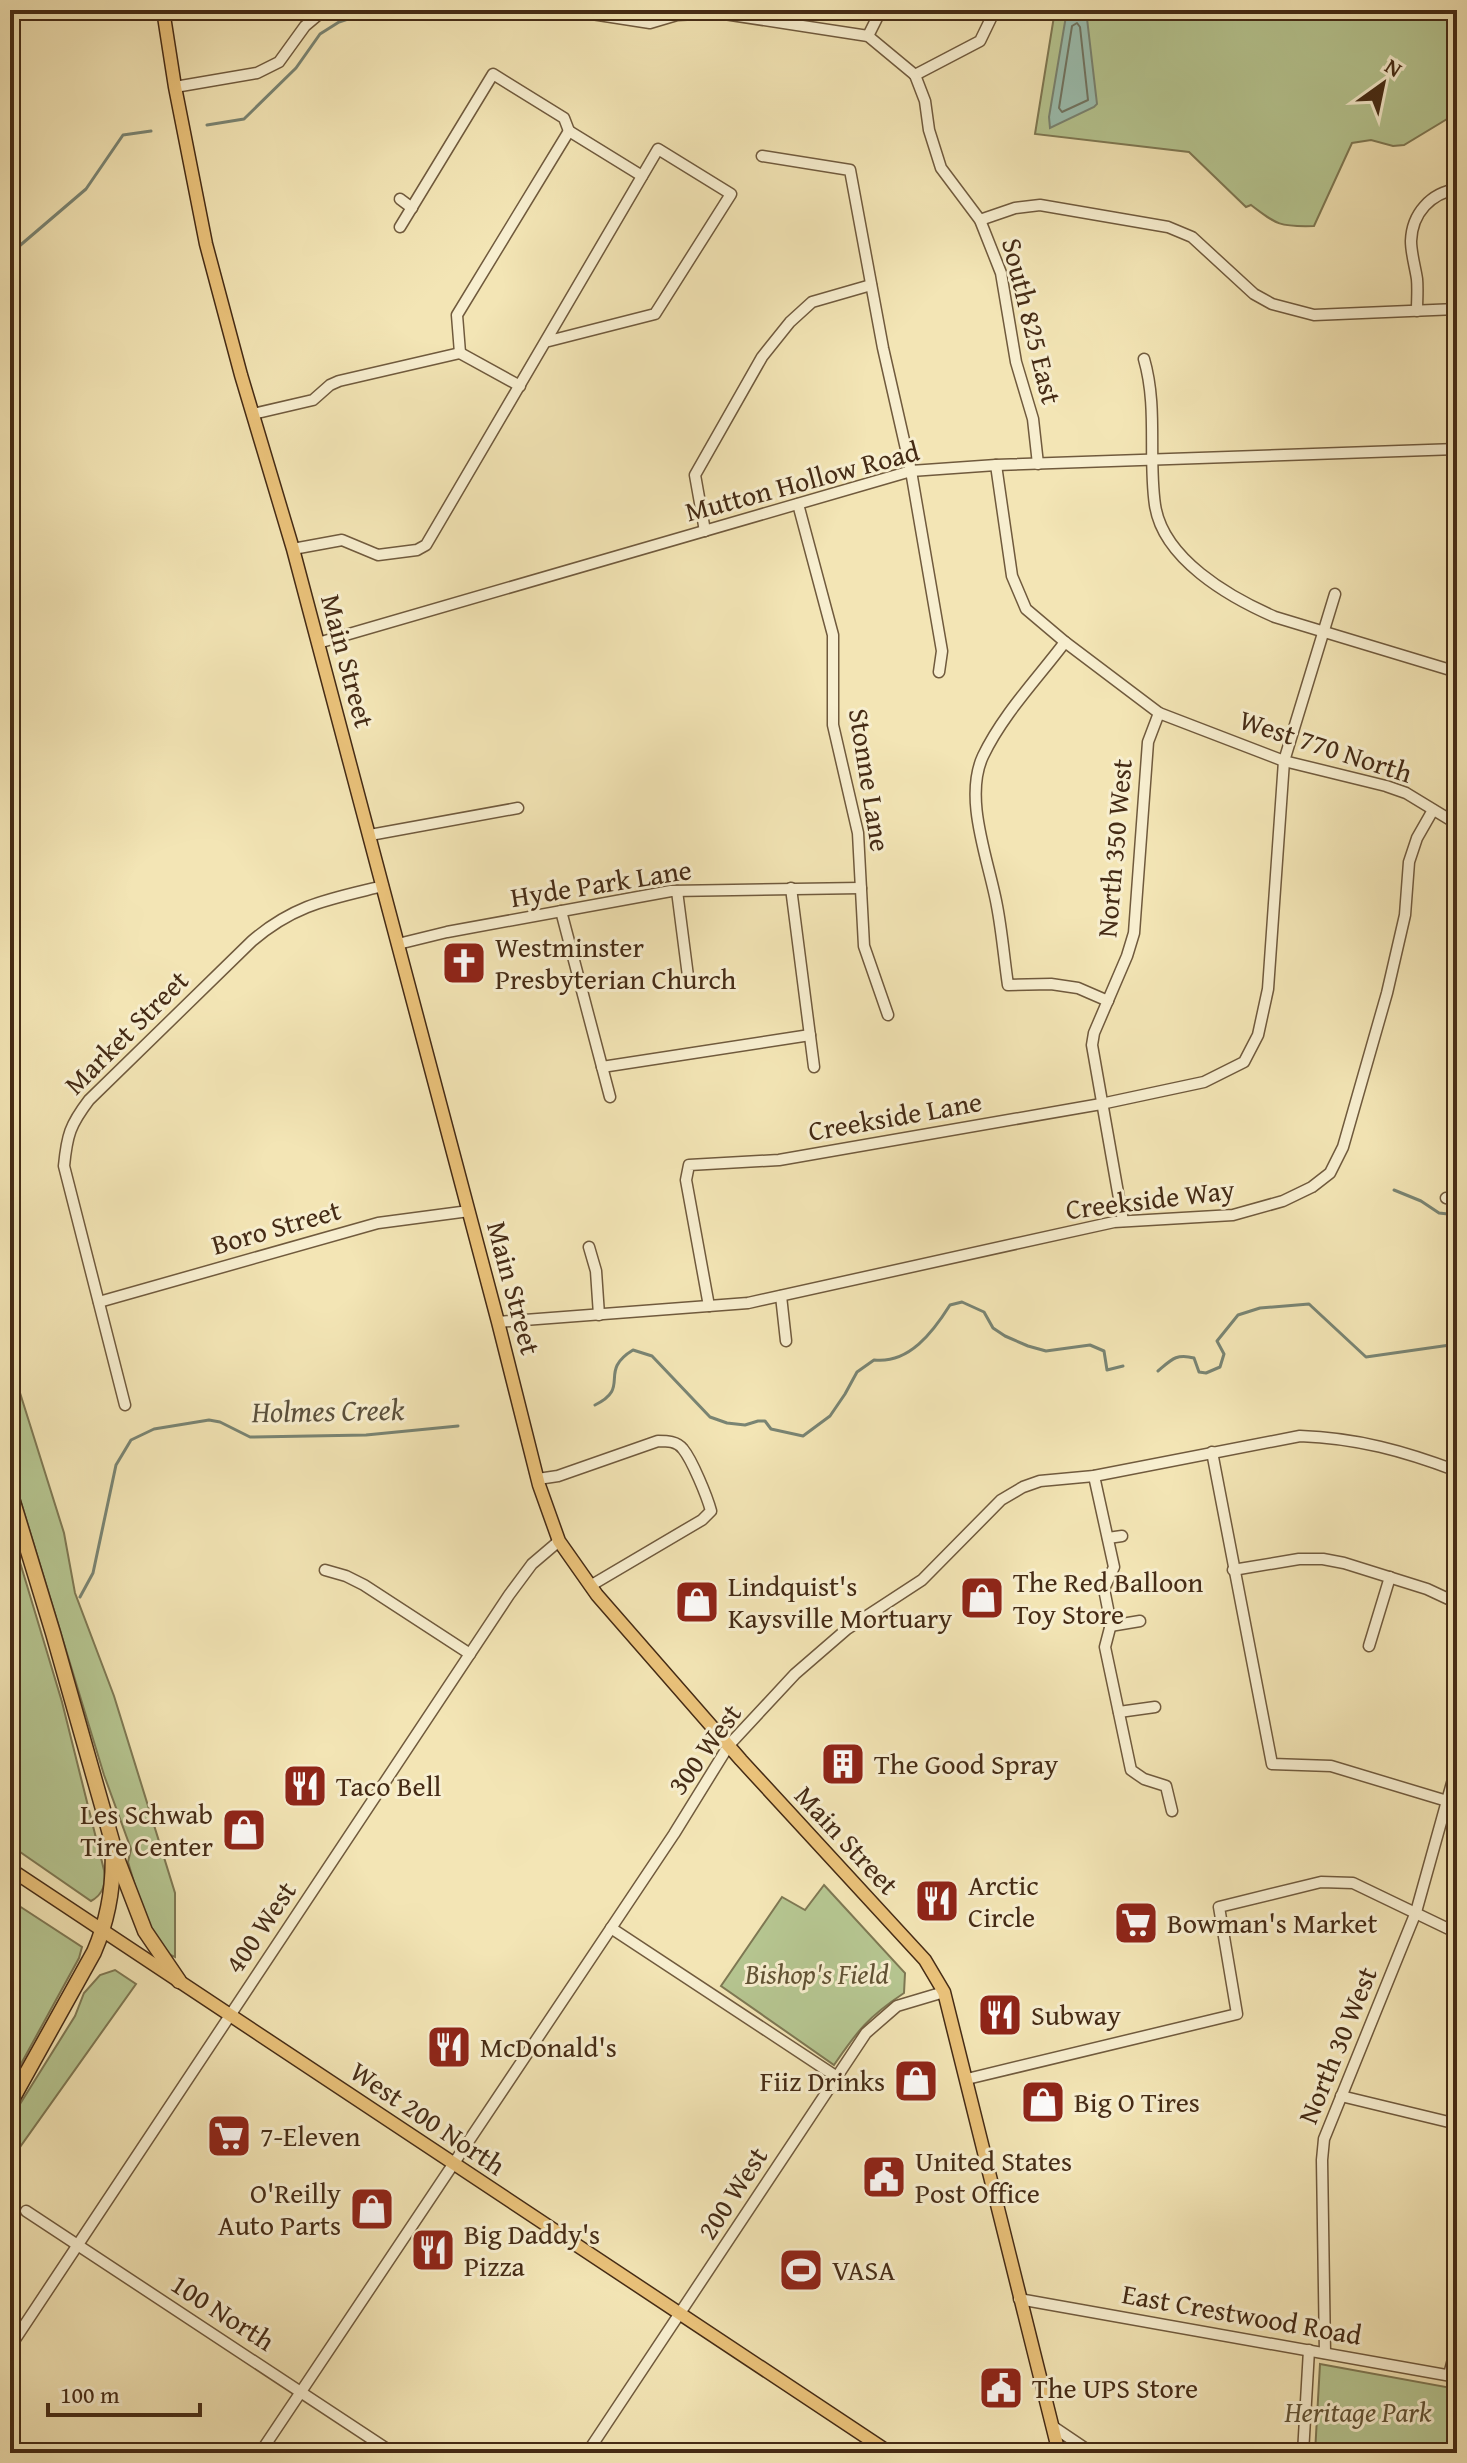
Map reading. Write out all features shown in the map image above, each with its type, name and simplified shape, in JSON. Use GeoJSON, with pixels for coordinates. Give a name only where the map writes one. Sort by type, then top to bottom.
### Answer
{"type":"FeatureCollection","features":[{"type":"Feature","properties":{"kind":"highway"},"geometry":{"type":"LineString","coordinates":[[10,1492],[112,1841],[145,1931],[179,1981]]}},
{"type":"Feature","properties":{"kind":"highway"},"geometry":{"type":"LineString","coordinates":[[10,2103],[92,1957],[103,1931],[113,1891],[112,1841]]}},
{"type":"Feature","properties":{"kind":"main road","name":"Main Street"},"geometry":{"type":"LineString","coordinates":[[163,10],[206,244],[370,835],[538,1479],[559,1541],[590,1586],[729,1745],[925,1960],[944,1992],[1059,2453]]}},
{"type":"Feature","properties":{"kind":"main road","name":"West 200 North"},"geometry":{"type":"LineString","coordinates":[[10,1869],[890,2453]]}},
{"type":"Feature","properties":{"kind":"street"},"geometry":{"type":"LineString","coordinates":[[175,87],[257,73],[279,62],[305,26],[324,10]]}},
{"type":"Feature","properties":{"kind":"street"},"geometry":{"type":"LineString","coordinates":[[592,10],[592,14],[650,23],[677,12],[718,13],[868,36],[915,75],[980,41],[995,10]]}},
{"type":"Feature","properties":{"kind":"street"},"geometry":{"type":"LineString","coordinates":[[784,23],[786,10]]}},
{"type":"Feature","properties":{"kind":"street"},"geometry":{"type":"LineString","coordinates":[[868,36],[881,10]]}},
{"type":"Feature","properties":{"kind":"street"},"geometry":{"type":"LineString","coordinates":[[400,227],[493,74],[564,118],[569,131],[642,176]]}},
{"type":"Feature","properties":{"kind":"street","name":"South 825 East"},"geometry":{"type":"LineString","coordinates":[[915,75],[925,101],[929,130],[941,168],[980,220],[1001,273],[1016,362],[1033,419],[1038,464]]}},
{"type":"Feature","properties":{"kind":"street"},"geometry":{"type":"LineString","coordinates":[[460,353],[457,315],[569,131]]}},
{"type":"Feature","properties":{"kind":"street"},"geometry":{"type":"LineString","coordinates":[[293,549],[342,540],[378,555],[417,550],[426,545],[658,149],[731,194],[655,314],[545,342]]}},
{"type":"Feature","properties":{"kind":"street"},"geometry":{"type":"LineString","coordinates":[[762,156],[850,170],[911,471],[942,651],[939,672]]}},
{"type":"Feature","properties":{"kind":"street"},"geometry":{"type":"LineString","coordinates":[[1417,311],[1417,280],[1411,242],[1414,222],[1424,205],[1437,195],[1457,189]]}},
{"type":"Feature","properties":{"kind":"street"},"geometry":{"type":"LineString","coordinates":[[400,199],[412,208]]}},
{"type":"Feature","properties":{"kind":"street"},"geometry":{"type":"LineString","coordinates":[[980,220],[1015,208],[1040,205],[1168,227],[1192,237],[1254,294],[1272,304],[1314,315],[1457,309]]}},
{"type":"Feature","properties":{"kind":"street"},"geometry":{"type":"LineString","coordinates":[[705,531],[695,475],[762,357],[790,322],[812,302],[871,285]]}},
{"type":"Feature","properties":{"kind":"street"},"geometry":{"type":"LineString","coordinates":[[253,414],[313,400],[339,381],[460,353],[520,386]]}},
{"type":"Feature","properties":{"kind":"street"},"geometry":{"type":"LineString","coordinates":[[1144,359],[1151,381],[1155,506],[1163,532],[1179,555],[1222,589],[1275,617],[1457,670]]}},
{"type":"Feature","properties":{"kind":"street","name":"Mutton Hollow Road"},"geometry":{"type":"LineString","coordinates":[[318,643],[911,471],[996,465],[1457,449]]}},
{"type":"Feature","properties":{"kind":"street","name":"West 770 North"},"geometry":{"type":"LineString","coordinates":[[996,465],[1012,576],[1017,591],[1026,609],[1065,642],[1159,713],[1284,761],[1406,793],[1457,824]]}},
{"type":"Feature","properties":{"kind":"street","name":"Stonne Lane"},"geometry":{"type":"LineString","coordinates":[[798,504],[833,635],[833,725],[858,833],[864,946],[888,1015]]}},
{"type":"Feature","properties":{"kind":"street"},"geometry":{"type":"LineString","coordinates":[[1284,761],[1335,594]]}},
{"type":"Feature","properties":{"kind":"street"},"geometry":{"type":"LineString","coordinates":[[1065,642],[1000,727],[982,758],[975,783],[976,809],[997,907],[1008,985],[1051,984],[1078,988],[1108,1001]]}},
{"type":"Feature","properties":{"kind":"street","name":"North 350 West"},"geometry":{"type":"LineString","coordinates":[[1123,1221],[1092,1045],[1134,933],[1148,742],[1159,713]]}},
{"type":"Feature","properties":{"kind":"street","name":"Creekside Lane"},"geometry":{"type":"LineString","coordinates":[[709,1306],[686,1180],[689,1165],[779,1160],[1101,1104],[1204,1082],[1244,1062],[1258,1035],[1268,989],[1284,761]]}},
{"type":"Feature","properties":{"kind":"street"},"geometry":{"type":"LineString","coordinates":[[370,835],[518,808]]}},
{"type":"Feature","properties":{"kind":"street","name":"Creekside Way"},"geometry":{"type":"LineString","coordinates":[[498,1322],[748,1303],[1123,1221],[1233,1215],[1283,1201],[1312,1187],[1330,1173],[1343,1147],[1387,993],[1405,915],[1409,862],[1417,838],[1433,810]]}},
{"type":"Feature","properties":{"kind":"street","name":"Market Street"},"geometry":{"type":"LineString","coordinates":[[125,1405],[64,1166],[66,1144],[73,1122],[89,1100],[275,922],[305,906],[383,886]]}},
{"type":"Feature","properties":{"kind":"street"},"geometry":{"type":"LineString","coordinates":[[791,888],[814,1067]]}},
{"type":"Feature","properties":{"kind":"street","name":"Hyde Park Lane"},"geometry":{"type":"LineString","coordinates":[[398,944],[447,932],[677,891],[861,888]]}},
{"type":"Feature","properties":{"kind":"street"},"geometry":{"type":"LineString","coordinates":[[677,891],[689,984]]}},
{"type":"Feature","properties":{"kind":"street"},"geometry":{"type":"LineString","coordinates":[[561,911],[610,1097]]}},
{"type":"Feature","properties":{"kind":"street"},"geometry":{"type":"LineString","coordinates":[[602,1067],[810,1035]]}},
{"type":"Feature","properties":{"kind":"street","name":"Boro Street"},"geometry":{"type":"LineString","coordinates":[[99,1302],[378,1223],[469,1211]]}},
{"type":"Feature","properties":{"kind":"street"},"geometry":{"type":"LineString","coordinates":[[589,1247],[598,1282],[599,1315]]}},
{"type":"Feature","properties":{"kind":"street"},"geometry":{"type":"LineString","coordinates":[[781,1296],[786,1341]]}},
{"type":"Feature","properties":{"kind":"street","name":"300 West"},"geometry":{"type":"LineString","coordinates":[[260,2453],[674,1834],[729,1745],[820,1651],[847,1629],[922,1580],[1001,1500],[1040,1481],[1094,1476],[1300,1436],[1368,1442],[1416,1455],[1457,1471]]}},
{"type":"Feature","properties":{"kind":"street"},"geometry":{"type":"LineString","coordinates":[[538,1479],[558,1476],[658,1441],[669,1441],[682,1447],[700,1483],[711,1511],[702,1520],[590,1586]]}},
{"type":"Feature","properties":{"kind":"street"},"geometry":{"type":"LineString","coordinates":[[1212,1452],[1272,1764],[1331,1766],[1447,1801]]}},
{"type":"Feature","properties":{"kind":"street"},"geometry":{"type":"LineString","coordinates":[[1094,1476],[1114,1567],[1104,1589],[1110,1626],[1105,1647],[1131,1770],[1144,1779],[1166,1786],[1172,1811]]}},
{"type":"Feature","properties":{"kind":"street"},"geometry":{"type":"LineString","coordinates":[[1108,1538],[1122,1536]]}},
{"type":"Feature","properties":{"kind":"street","name":"400 West"},"geometry":{"type":"LineString","coordinates":[[10,2347],[470,1654],[532,1564],[559,1541]]}},
{"type":"Feature","properties":{"kind":"street"},"geometry":{"type":"LineString","coordinates":[[1233,1570],[1299,1559],[1323,1559],[1427,1589],[1457,1603]]}},
{"type":"Feature","properties":{"kind":"street"},"geometry":{"type":"LineString","coordinates":[[325,1570],[364,1585],[470,1654]]}},
{"type":"Feature","properties":{"kind":"street"},"geometry":{"type":"LineString","coordinates":[[1369,1646],[1390,1577]]}},
{"type":"Feature","properties":{"kind":"street"},"geometry":{"type":"LineString","coordinates":[[1110,1626],[1140,1621]]}},
{"type":"Feature","properties":{"kind":"street"},"geometry":{"type":"LineString","coordinates":[[1119,1712],[1155,1707]]}},
{"type":"Feature","properties":{"kind":"street","name":"North 30 West"},"geometry":{"type":"LineString","coordinates":[[1325,2353],[1324,2139],[1416,1912],[1457,1765]]}},
{"type":"Feature","properties":{"kind":"street"},"geometry":{"type":"LineString","coordinates":[[967,2079],[1237,2014],[1219,1907],[1321,1882],[1353,1883],[1457,1933]]}},
{"type":"Feature","properties":{"kind":"street"},"geometry":{"type":"LineString","coordinates":[[611,1928],[837,2077]]}},
{"type":"Feature","properties":{"kind":"street","name":"200 West"},"geometry":{"type":"LineString","coordinates":[[587,2453],[866,2033],[897,2006],[944,1992]]}},
{"type":"Feature","properties":{"kind":"street"},"geometry":{"type":"LineString","coordinates":[[1341,2096],[1457,2124]]}},
{"type":"Feature","properties":{"kind":"street","name":"100 North"},"geometry":{"type":"LineString","coordinates":[[26,2211],[393,2453]]}},
{"type":"Feature","properties":{"kind":"street","name":"East Crestwood Road"},"geometry":{"type":"LineString","coordinates":[[1019,2299],[1453,2376]]}},
{"type":"Feature","properties":{"kind":"street"},"geometry":{"type":"LineString","coordinates":[[1453,2376],[1457,2343]]}},
{"type":"Feature","properties":{"kind":"street"},"geometry":{"type":"LineString","coordinates":[[1303,2453],[1309,2350]]}},
{"type":"Feature","properties":{"kind":"street"},"geometry":{"type":"LineString","coordinates":[[1052,2426],[1092,2453]]}},
{"type":"Feature","properties":{"kind":"green space"},"geometry":{"type":"Polygon","coordinates":[[[1055,10],[1457,10],[1457,113],[1404,145],[1393,146],[1371,140],[1352,143],[1314,226],[1286,225],[1273,221],[1251,205],[1246,207],[1189,152],[1035,134],[1055,10]]]}},
{"type":"Feature","properties":{"kind":"green space"},"geometry":{"type":"Polygon","coordinates":[[[10,1361],[64,1533],[75,1593],[114,1696],[175,1893],[175,1957],[166,1953],[157,1942],[142,1909],[128,1862],[131,1849],[104,1775],[10,1466],[10,1361]]]}},
{"type":"Feature","properties":{"kind":"green space"},"geometry":{"type":"Polygon","coordinates":[[[10,1529],[62,1702],[104,1870],[103,1888],[91,1901],[10,1845],[10,1529]]]}},
{"type":"Feature","properties":{"kind":"green space","name":"Bishop's Field"},"geometry":{"type":"Polygon","coordinates":[[[824,1885],[905,1973],[904,1993],[864,2025],[834,2065],[721,1986],[782,1897],[805,1910],[824,1885]]]}},
{"type":"Feature","properties":{"kind":"green space"},"geometry":{"type":"Polygon","coordinates":[[[10,1900],[82,1947],[79,1958],[10,2084],[10,1900]]]}},
{"type":"Feature","properties":{"kind":"green space"},"geometry":{"type":"Polygon","coordinates":[[[115,1970],[136,1984],[10,2161],[10,2120],[75,2016],[84,1993],[100,1975],[115,1970]]]}},
{"type":"Feature","properties":{"kind":"green space","name":"Heritage Park"},"geometry":{"type":"Polygon","coordinates":[[[1320,2364],[1457,2389],[1457,2453],[1315,2453],[1320,2364]]]}},
{"type":"Feature","properties":{"kind":"water"},"geometry":{"type":"Polygon","coordinates":[[[1067,10],[1086,10],[1097,104],[1050,128],[1049,117],[1067,10]]]}},
{"type":"Feature","properties":{"kind":"waterway"},"geometry":{"type":"LineString","coordinates":[[207,125],[244,119],[296,68],[320,34],[339,22],[360,15],[374,15],[380,10]]}},
{"type":"Feature","properties":{"kind":"waterway"},"geometry":{"type":"LineString","coordinates":[[10,254],[86,189],[123,135],[151,131]]}},
{"type":"Feature","properties":{"kind":"waterway"},"geometry":{"type":"LineString","coordinates":[[1394,1190],[1421,1201],[1439,1213],[1457,1215]]}},
{"type":"Feature","properties":{"kind":"waterway","name":"Holmes Creek"},"geometry":{"type":"LineString","coordinates":[[595,1405],[611,1392],[617,1365],[633,1350],[652,1356],[710,1417],[745,1425],[765,1421],[771,1429],[803,1436],[830,1416],[857,1372],[874,1360],[887,1360],[909,1351],[928,1335],[950,1305],[962,1302],[984,1312],[993,1328],[1028,1346],[1046,1351],[1090,1345],[1104,1351],[1107,1370],[1123,1366]]}},
{"type":"Feature","properties":{"kind":"waterway","name":"Holmes Creek"},"geometry":{"type":"LineString","coordinates":[[1158,1371],[1170,1361],[1183,1356],[1194,1358],[1199,1372],[1206,1373],[1220,1367],[1224,1354],[1217,1341],[1238,1315],[1260,1308],[1309,1304],[1366,1357],[1457,1344]]}},
{"type":"Feature","properties":{"kind":"waterway","name":"Holmes Creek"},"geometry":{"type":"LineString","coordinates":[[80,1597],[93,1573],[116,1465],[131,1440],[154,1429],[209,1420],[250,1437],[366,1435],[458,1426]]}},
{"type":"Feature","properties":{"kind":"place","name":"Westminster Presbyterian Church"},"geometry":{"type":"Point","coordinates":[464,963]}},
{"type":"Feature","properties":{"kind":"place","name":"The Red Balloon Toy Store"},"geometry":{"type":"Point","coordinates":[982,1598]}},
{"type":"Feature","properties":{"kind":"place","name":"Lindquist's Kaysville Mortuary"},"geometry":{"type":"Point","coordinates":[697,1602]}},
{"type":"Feature","properties":{"kind":"place","name":"The Good Spray"},"geometry":{"type":"Point","coordinates":[843,1764]}},
{"type":"Feature","properties":{"kind":"place","name":"Taco Bell"},"geometry":{"type":"Point","coordinates":[305,1786]}},
{"type":"Feature","properties":{"kind":"place","name":"Les Schwab Tire Center"},"geometry":{"type":"Point","coordinates":[244,1830]}},
{"type":"Feature","properties":{"kind":"place","name":"Arctic Circle"},"geometry":{"type":"Point","coordinates":[937,1901]}},
{"type":"Feature","properties":{"kind":"place","name":"Bowman's Market"},"geometry":{"type":"Point","coordinates":[1136,1923]}},
{"type":"Feature","properties":{"kind":"place","name":"Subway"},"geometry":{"type":"Point","coordinates":[1000,2015]}},
{"type":"Feature","properties":{"kind":"place","name":"McDonald's"},"geometry":{"type":"Point","coordinates":[449,2047]}},
{"type":"Feature","properties":{"kind":"place","name":"Fiiz Drinks"},"geometry":{"type":"Point","coordinates":[916,2081]}},
{"type":"Feature","properties":{"kind":"place","name":"Big O Tires"},"geometry":{"type":"Point","coordinates":[1043,2102]}},
{"type":"Feature","properties":{"kind":"place","name":"7-Eleven"},"geometry":{"type":"Point","coordinates":[229,2136]}},
{"type":"Feature","properties":{"kind":"place","name":"United States Post Office"},"geometry":{"type":"Point","coordinates":[884,2177]}},
{"type":"Feature","properties":{"kind":"place","name":"O'Reilly Auto Parts"},"geometry":{"type":"Point","coordinates":[372,2209]}},
{"type":"Feature","properties":{"kind":"place","name":"Big Daddy's Pizza"},"geometry":{"type":"Point","coordinates":[433,2250]}},
{"type":"Feature","properties":{"kind":"place","name":"VASA"},"geometry":{"type":"Point","coordinates":[801,2270]}},
{"type":"Feature","properties":{"kind":"place","name":"The UPS Store"},"geometry":{"type":"Point","coordinates":[1001,2388]}}]}
